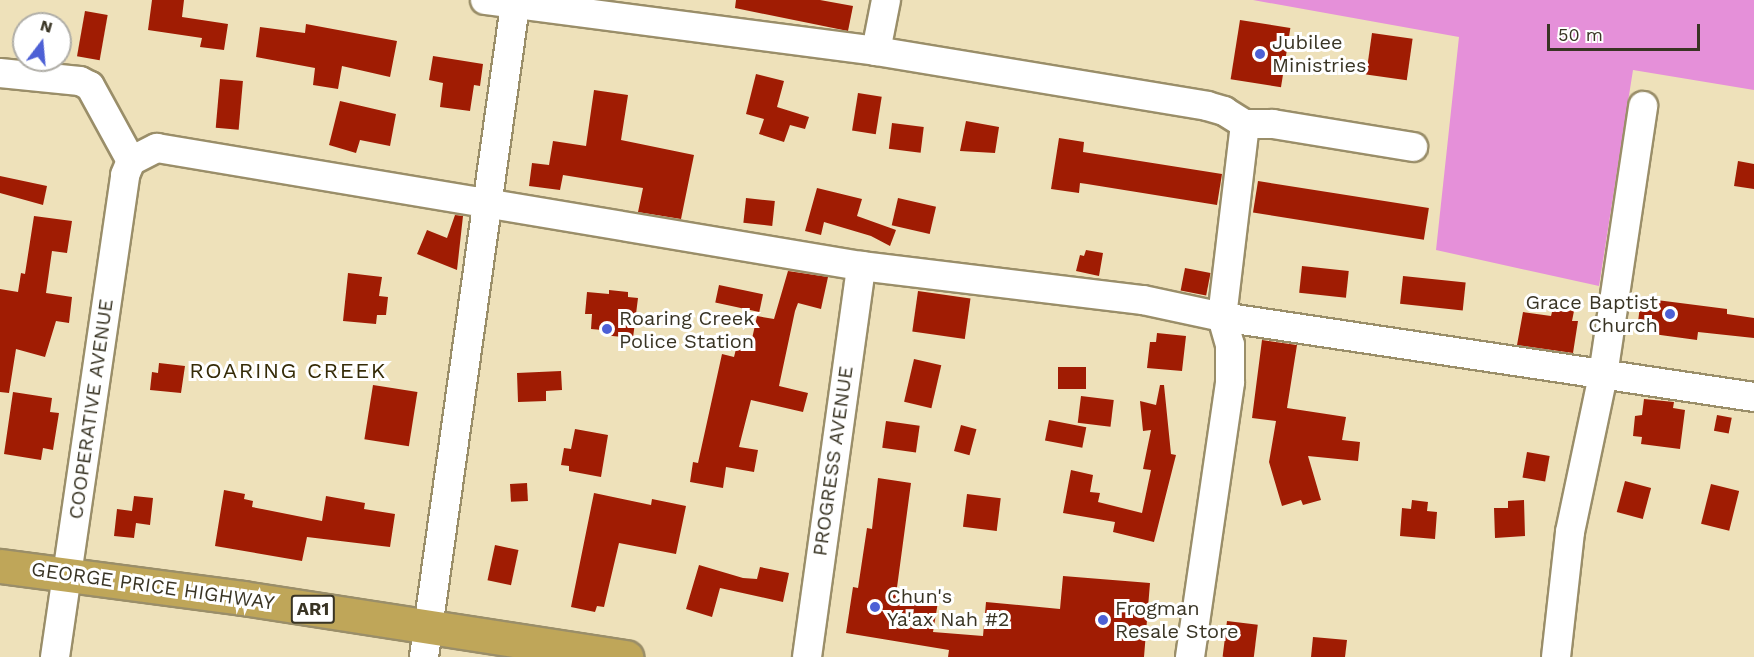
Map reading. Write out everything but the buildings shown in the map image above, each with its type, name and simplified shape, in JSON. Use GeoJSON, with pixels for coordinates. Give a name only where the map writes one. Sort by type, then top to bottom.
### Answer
{"type":"FeatureCollection","features":[{"type":"Feature","properties":{"kind":"highway","name":"GEORGE PRICE HIGHWAY"},"geometry":{"type":"LineString","coordinates":[[0,566],[67,575],[426,642],[626,657]]}},
{"type":"Feature","properties":{"kind":"street"},"geometry":{"type":"LineString","coordinates":[[485,0],[876,51],[1207,106],[1224,111],[1245,124],[1273,124],[1413,147]]}},
{"type":"Feature","properties":{"kind":"street"},"geometry":{"type":"LineString","coordinates":[[876,51],[886,0]]}},
{"type":"Feature","properties":{"kind":"street"},"geometry":{"type":"LineString","coordinates":[[426,642],[485,204],[515,4]]}},
{"type":"Feature","properties":{"kind":"street"},"geometry":{"type":"LineString","coordinates":[[0,73],[80,81],[90,86],[131,161],[157,148],[861,266],[1143,300],[1222,317],[1754,397]]}},
{"type":"Feature","properties":{"kind":"street"},"geometry":{"type":"LineString","coordinates":[[1556,657],[1570,532],[1603,375],[1644,106]]}},
{"type":"Feature","properties":{"kind":"street"},"geometry":{"type":"LineString","coordinates":[[1190,657],[1230,382],[1230,345],[1222,317],[1245,124]]}},
{"type":"Feature","properties":{"kind":"street","name":"COOPERATIVE AVENUE"},"geometry":{"type":"LineString","coordinates":[[55,657],[122,194],[131,161]]}},
{"type":"Feature","properties":{"kind":"street","name":"PROGRESS AVENUE"},"geometry":{"type":"LineString","coordinates":[[807,657],[861,266]]}},
{"type":"Feature","properties":{"kind":"shaded area"},"geometry":{"type":"Polygon","coordinates":[[[1253,0],[1754,0],[1754,90],[1633,70],[1599,286],[1436,250],[1459,37],[1253,0]]]}},
{"type":"Feature","properties":{"kind":"place","name":"Jubilee Ministries"},"geometry":{"type":"Point","coordinates":[1260,54]}},
{"type":"Feature","properties":{"kind":"place","name":"Grace Baptist Church"},"geometry":{"type":"Point","coordinates":[1670,314]}},
{"type":"Feature","properties":{"kind":"place","name":"Roaring Creek Police Station"},"geometry":{"type":"Point","coordinates":[607,329]}},
{"type":"Feature","properties":{"kind":"place","name":"Chun's Ya'ax Nah #2"},"geometry":{"type":"Point","coordinates":[875,607]}},
{"type":"Feature","properties":{"kind":"place","name":"Frogman Resale Store"},"geometry":{"type":"Point","coordinates":[1103,620]}},
{"type":"Feature","properties":{"kind":"district","name":"ROARING CREEK"},"geometry":{"type":"Point","coordinates":[288,371]}}]}
